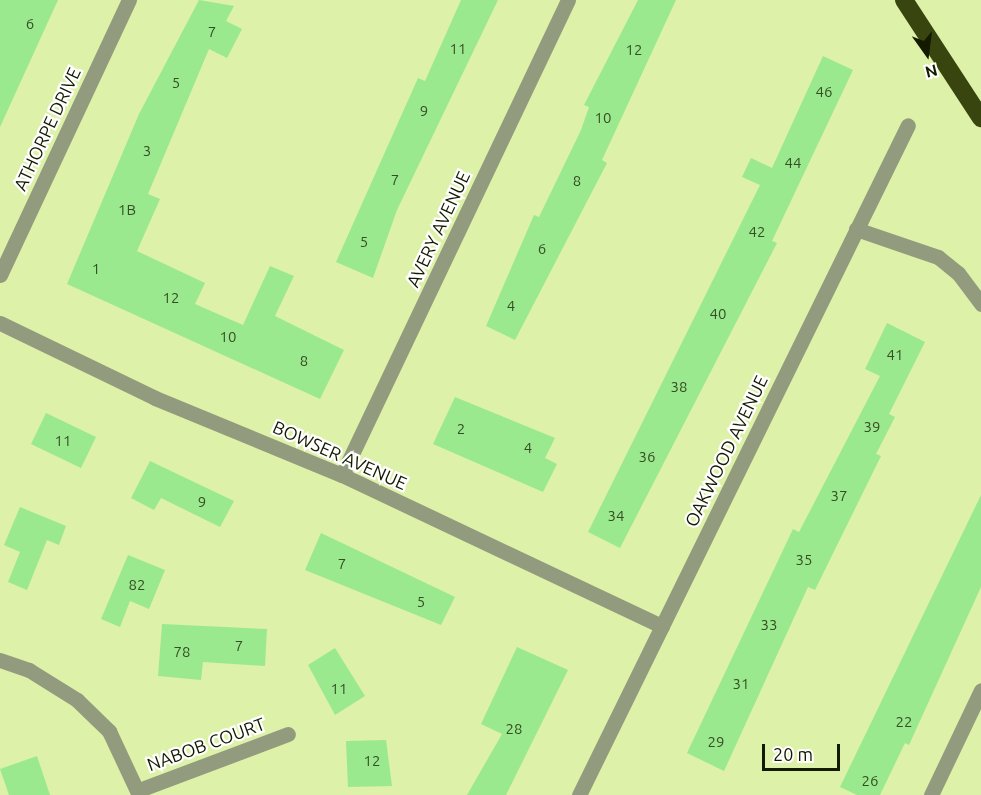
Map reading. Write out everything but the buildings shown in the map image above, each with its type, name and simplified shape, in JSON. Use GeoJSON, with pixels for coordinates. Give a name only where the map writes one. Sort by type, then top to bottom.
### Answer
{"type":"FeatureCollection","features":[{"type":"Feature","properties":{"kind":"highway"},"geometry":{"type":"LineString","coordinates":[[904,0],[981,118]]}},
{"type":"Feature","properties":{"kind":"street","name":"ATHORPE DRIVE"},"geometry":{"type":"LineString","coordinates":[[0,275],[129,0]]}},
{"type":"Feature","properties":{"kind":"street","name":"AVERY AVENUE"},"geometry":{"type":"LineString","coordinates":[[342,475],[568,0]]}},
{"type":"Feature","properties":{"kind":"street","name":"OAKWOOD AVENUE"},"geometry":{"type":"LineString","coordinates":[[579,795],[908,125]]}},
{"type":"Feature","properties":{"kind":"street"},"geometry":{"type":"LineString","coordinates":[[856,229],[938,257],[958,273],[981,304]]}},
{"type":"Feature","properties":{"kind":"street","name":"BOWSER AVENUE"},"geometry":{"type":"LineString","coordinates":[[0,323],[155,398],[342,475],[662,626]]}},
{"type":"Feature","properties":{"kind":"street"},"geometry":{"type":"LineString","coordinates":[[0,660],[45,678],[77,700],[109,731],[139,793]]}},
{"type":"Feature","properties":{"kind":"street"},"geometry":{"type":"LineString","coordinates":[[931,795],[981,690]]}},
{"type":"Feature","properties":{"kind":"street","name":"NABOB COURT"},"geometry":{"type":"LineString","coordinates":[[139,793],[288,734]]}}]}
